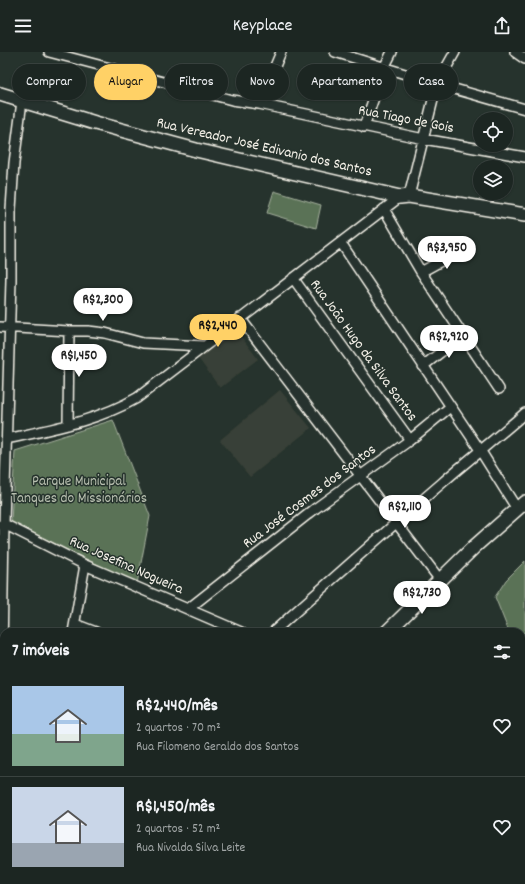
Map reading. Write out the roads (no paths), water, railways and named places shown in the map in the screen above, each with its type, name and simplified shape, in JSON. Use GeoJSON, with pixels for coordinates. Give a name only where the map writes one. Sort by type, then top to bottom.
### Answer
{"type":"FeatureCollection","features":[{"type":"Feature","properties":{"kind":"street","name":"Rua Tiago de Gois"},"geometry":{"type":"LineString","coordinates":[[49,52],[232,100],[259,104],[424,139],[525,157]]}},
{"type":"Feature","properties":{"kind":"street"},"geometry":{"type":"LineString","coordinates":[[259,104],[281,52]]}},
{"type":"Feature","properties":{"kind":"street"},"geometry":{"type":"LineString","coordinates":[[335,52],[372,64]]}},
{"type":"Feature","properties":{"kind":"street"},"geometry":{"type":"LineString","coordinates":[[386,64],[392,52]]}},
{"type":"Feature","properties":{"kind":"street"},"geometry":{"type":"LineString","coordinates":[[448,64],[455,52]]}},
{"type":"Feature","properties":{"kind":"street"},"geometry":{"type":"LineString","coordinates":[[515,52],[525,59]]}},
{"type":"Feature","properties":{"kind":"street"},"geometry":{"type":"LineString","coordinates":[[458,90],[525,109]]}},
{"type":"Feature","properties":{"kind":"street","name":"Rua Vereador José Edivanio dos Santos"},"geometry":{"type":"LineString","coordinates":[[0,94],[196,150],[405,196],[525,215]]}},
{"type":"Feature","properties":{"kind":"street"},"geometry":{"type":"LineString","coordinates":[[364,127],[373,100]]}},
{"type":"Feature","properties":{"kind":"street"},"geometry":{"type":"LineString","coordinates":[[7,440],[68,425],[103,414],[132,401],[384,209],[405,196],[424,139],[433,100]]}},
{"type":"Feature","properties":{"kind":"street"},"geometry":{"type":"LineString","coordinates":[[2,628],[2,524],[7,440],[11,209],[14,163],[22,101]]}},
{"type":"Feature","properties":{"kind":"street"},"geometry":{"type":"LineString","coordinates":[[384,209],[421,272],[498,389]]}},
{"type":"Feature","properties":{"kind":"street"},"geometry":{"type":"LineString","coordinates":[[341,243],[450,407],[521,505],[474,547],[390,628]]}},
{"type":"Feature","properties":{"kind":"street"},"geometry":{"type":"LineString","coordinates":[[421,272],[463,249]]}},
{"type":"Feature","properties":{"kind":"street","name":"Rua João Hugo da Silva Santos"},"geometry":{"type":"LineString","coordinates":[[293,278],[410,440]]}},
{"type":"Feature","properties":{"kind":"street"},"geometry":{"type":"LineString","coordinates":[[240,318],[440,580]]}},
{"type":"Feature","properties":{"kind":"street"},"geometry":{"type":"LineString","coordinates":[[0,327],[99,332],[143,343],[204,346]]}},
{"type":"Feature","properties":{"kind":"street"},"geometry":{"type":"LineString","coordinates":[[68,331],[68,425]]}},
{"type":"Feature","properties":{"kind":"street"},"geometry":{"type":"LineString","coordinates":[[422,366],[463,335]]}},
{"type":"Feature","properties":{"kind":"street","name":"Rua José Cosmes dos Santos"},"geometry":{"type":"LineString","coordinates":[[188,609],[309,513],[410,440],[450,407]]}},
{"type":"Feature","properties":{"kind":"street"},"geometry":{"type":"LineString","coordinates":[[278,628],[480,450],[497,438],[525,413]]}},
{"type":"Feature","properties":{"kind":"street","name":"Rua Josefina Nogueira"},"geometry":{"type":"LineString","coordinates":[[2,524],[85,565],[232,628]]}},
{"type":"Feature","properties":{"kind":"street"},"geometry":{"type":"LineString","coordinates":[[74,628],[85,565]]}},
{"type":"Feature","properties":{"kind":"park label","name":"Parque Municipal Tanques do Missionários"},"geometry":{"type":"Point","coordinates":[79,490]}}]}
